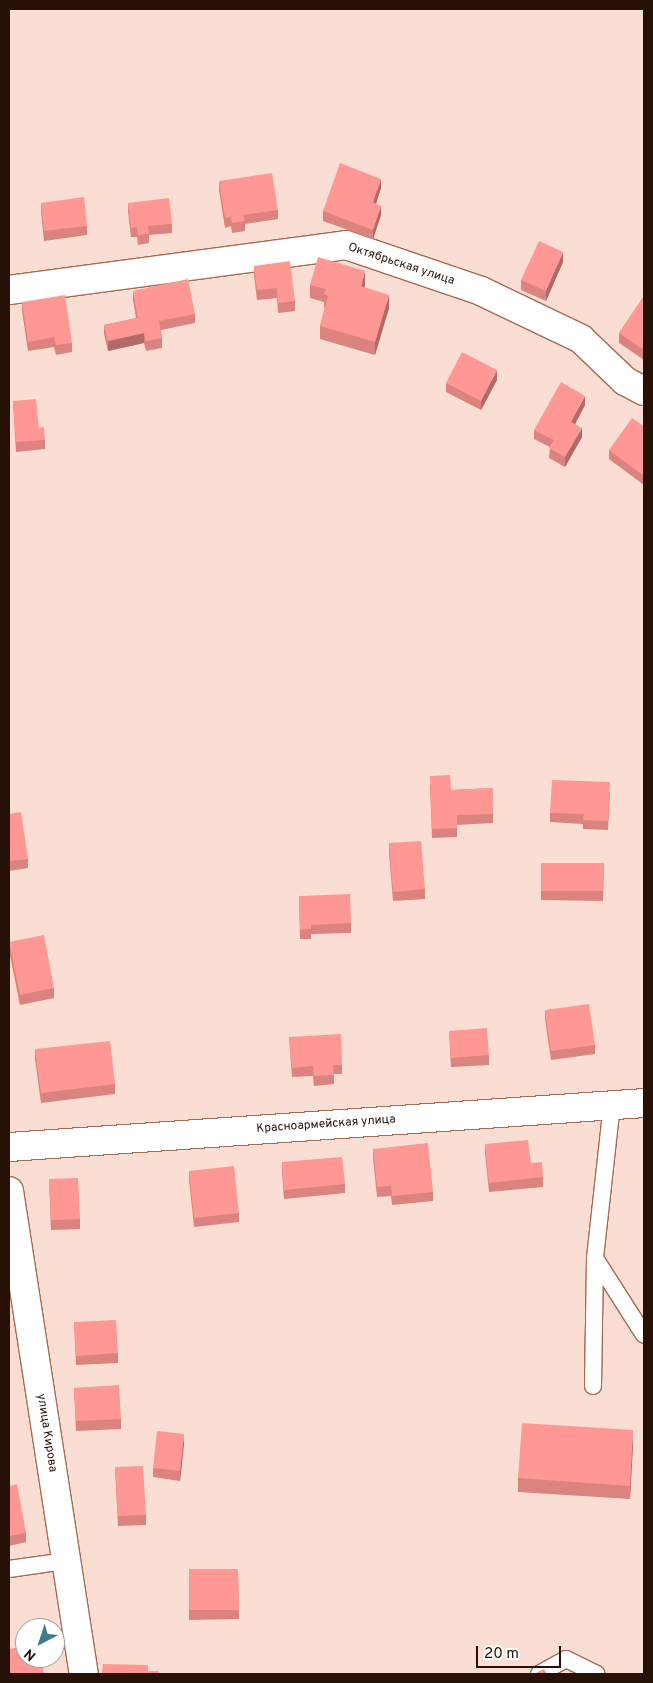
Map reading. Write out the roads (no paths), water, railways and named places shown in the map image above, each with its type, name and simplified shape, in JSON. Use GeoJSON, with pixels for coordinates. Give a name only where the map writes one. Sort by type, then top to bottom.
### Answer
{"type":"FeatureCollection","features":[{"type":"Feature","properties":{"kind":"street","name":"Октябрьская улица"},"geometry":{"type":"LineString","coordinates":[[9,290],[346,245],[481,291],[581,339],[625,381],[644,391]]}},
{"type":"Feature","properties":{"kind":"street","name":"Красноармейская улица"},"geometry":{"type":"LineString","coordinates":[[9,1147],[644,1103]]}},
{"type":"Feature","properties":{"kind":"street","name":"улица Кирова"},"geometry":{"type":"LineString","coordinates":[[9,1191],[84,1674]]}},
{"type":"Feature","properties":{"kind":"lane"},"geometry":{"type":"LineString","coordinates":[[592,1386],[595,1258],[612,1105]]}},
{"type":"Feature","properties":{"kind":"lane"},"geometry":{"type":"LineString","coordinates":[[595,1258],[644,1335]]}},
{"type":"Feature","properties":{"kind":"lane"},"geometry":{"type":"LineString","coordinates":[[9,1569],[66,1560]]}},
{"type":"Feature","properties":{"kind":"lane"},"geometry":{"type":"LineString","coordinates":[[539,1674],[566,1659],[597,1674]]}}]}
